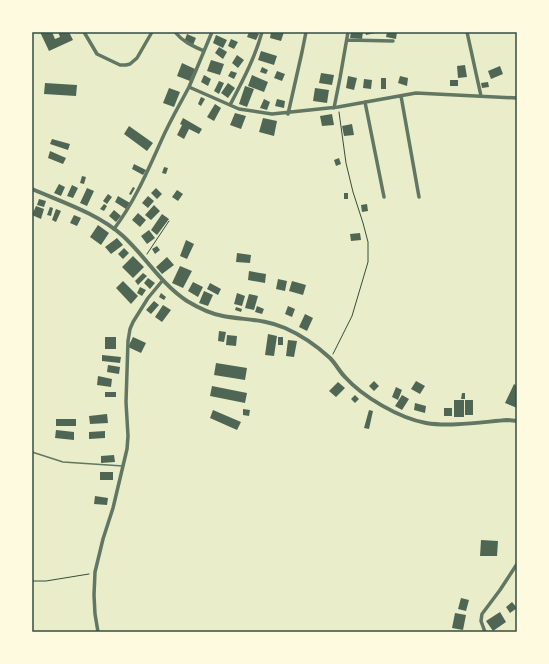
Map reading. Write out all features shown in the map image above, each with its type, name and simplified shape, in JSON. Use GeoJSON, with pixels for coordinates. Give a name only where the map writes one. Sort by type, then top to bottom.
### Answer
{"type":"FeatureCollection","features":[{"type":"Feature","properties":{"kind":"street"},"geometry":{"type":"LineString","coordinates":[[84,32],[97,54],[120,65],[126,66],[137,58],[152,32]]}},
{"type":"Feature","properties":{"kind":"street"},"geometry":{"type":"LineString","coordinates":[[175,32],[187,43],[204,51]]}},
{"type":"Feature","properties":{"kind":"street"},"geometry":{"type":"LineString","coordinates":[[114,228],[138,191],[168,126],[189,87],[212,32]]}},
{"type":"Feature","properties":{"kind":"street"},"geometry":{"type":"LineString","coordinates":[[230,105],[244,79],[262,32]]}},
{"type":"Feature","properties":{"kind":"street"},"geometry":{"type":"LineString","coordinates":[[288,114],[306,32]]}},
{"type":"Feature","properties":{"kind":"street"},"geometry":{"type":"LineString","coordinates":[[336,107],[348,32]]}},
{"type":"Feature","properties":{"kind":"street"},"geometry":{"type":"LineString","coordinates":[[467,32],[481,96]]}},
{"type":"Feature","properties":{"kind":"street"},"geometry":{"type":"LineString","coordinates":[[347,40],[393,41]]}},
{"type":"Feature","properties":{"kind":"street"},"geometry":{"type":"LineString","coordinates":[[189,87],[239,109],[257,113],[272,114],[288,114],[424,92],[517,98]]}},
{"type":"Feature","properties":{"kind":"street"},"geometry":{"type":"LineString","coordinates":[[401,96],[419,197]]}},
{"type":"Feature","properties":{"kind":"street"},"geometry":{"type":"LineString","coordinates":[[365,102],[384,197]]}},
{"type":"Feature","properties":{"kind":"street"},"geometry":{"type":"LineString","coordinates":[[32,189],[71,205],[114,228],[177,294],[188,301],[221,316],[271,322],[308,340],[331,359],[344,377],[360,391],[384,406],[408,418],[426,423],[441,424],[507,420],[517,421]]}},
{"type":"Feature","properties":{"kind":"street"},"geometry":{"type":"LineString","coordinates":[[98,632],[94,595],[95,572],[103,539],[113,508],[128,436],[126,402],[127,356],[130,329],[148,298],[163,280]]}},
{"type":"Feature","properties":{"kind":"street"},"geometry":{"type":"LineString","coordinates":[[485,632],[481,621],[482,614],[517,564]]}},
{"type":"Feature","properties":{"kind":"lane"},"geometry":{"type":"LineString","coordinates":[[32,452],[63,462],[122,466]]}},
{"type":"Feature","properties":{"kind":"path"},"geometry":{"type":"LineString","coordinates":[[331,359],[352,316],[368,262],[368,242],[364,223],[353,192],[346,163],[336,107]]}},
{"type":"Feature","properties":{"kind":"path"},"geometry":{"type":"LineString","coordinates":[[144,258],[169,221]]}},
{"type":"Feature","properties":{"kind":"path"},"geometry":{"type":"LineString","coordinates":[[32,581],[95,572]]}},
{"type":"Feature","properties":{"kind":"building"},"geometry":{"type":"Polygon","coordinates":[[[40,32],[52,32],[55,39],[60,37],[58,32],[69,32],[73,40],[49,51],[40,32]]]}},
{"type":"Feature","properties":{"kind":"building"},"geometry":{"type":"Polygon","coordinates":[[[249,32],[259,34],[256,40],[247,37],[249,32]]]}},
{"type":"Feature","properties":{"kind":"building"},"geometry":{"type":"Polygon","coordinates":[[[271,32],[284,32],[281,41],[270,38],[271,32]]]}},
{"type":"Feature","properties":{"kind":"building"},"geometry":{"type":"Polygon","coordinates":[[[351,32],[363,32],[362,39],[350,38],[351,32]]]}},
{"type":"Feature","properties":{"kind":"building"},"geometry":{"type":"Polygon","coordinates":[[[365,32],[375,32],[375,33],[366,35],[365,32]]]}},
{"type":"Feature","properties":{"kind":"building"},"geometry":{"type":"Polygon","coordinates":[[[387,32],[397,32],[396,39],[386,37],[387,32]]]}},
{"type":"Feature","properties":{"kind":"building"},"geometry":{"type":"Polygon","coordinates":[[[187,34],[196,38],[193,45],[184,42],[187,34]]]}},
{"type":"Feature","properties":{"kind":"building"},"geometry":{"type":"Polygon","coordinates":[[[216,35],[227,40],[223,48],[213,43],[216,35]]]}},
{"type":"Feature","properties":{"kind":"building"},"geometry":{"type":"Polygon","coordinates":[[[231,39],[238,42],[234,49],[228,46],[231,39]]]}},
{"type":"Feature","properties":{"kind":"building"},"geometry":{"type":"Polygon","coordinates":[[[219,47],[227,52],[223,59],[215,53],[219,47]]]}},
{"type":"Feature","properties":{"kind":"building"},"geometry":{"type":"Polygon","coordinates":[[[261,51],[277,56],[274,65],[258,60],[261,51]]]}},
{"type":"Feature","properties":{"kind":"building"},"geometry":{"type":"Polygon","coordinates":[[[237,55],[244,60],[238,68],[232,63],[237,55]]]}},
{"type":"Feature","properties":{"kind":"building"},"geometry":{"type":"Polygon","coordinates":[[[211,60],[224,64],[220,75],[207,71],[211,60]]]}},
{"type":"Feature","properties":{"kind":"building"},"geometry":{"type":"Polygon","coordinates":[[[182,63],[195,69],[190,81],[177,76],[182,63]]]}},
{"type":"Feature","properties":{"kind":"building"},"geometry":{"type":"Polygon","coordinates":[[[465,65],[467,77],[458,78],[457,66],[465,65]]]}},
{"type":"Feature","properties":{"kind":"building"},"geometry":{"type":"Polygon","coordinates":[[[500,66],[503,74],[491,79],[488,71],[500,66]]]}},
{"type":"Feature","properties":{"kind":"building"},"geometry":{"type":"Polygon","coordinates":[[[262,67],[268,70],[266,74],[260,72],[262,67]]]}},
{"type":"Feature","properties":{"kind":"building"},"geometry":{"type":"Polygon","coordinates":[[[231,71],[237,73],[234,79],[228,76],[231,71]]]}},
{"type":"Feature","properties":{"kind":"building"},"geometry":{"type":"Polygon","coordinates":[[[277,71],[285,74],[282,81],[274,78],[277,71]]]}},
{"type":"Feature","properties":{"kind":"building"},"geometry":{"type":"Polygon","coordinates":[[[321,73],[334,75],[332,85],[319,83],[321,73]]]}},
{"type":"Feature","properties":{"kind":"building"},"geometry":{"type":"Polygon","coordinates":[[[204,75],[211,79],[208,86],[201,82],[204,75]]]}},
{"type":"Feature","properties":{"kind":"building"},"geometry":{"type":"Polygon","coordinates":[[[252,75],[268,82],[264,92],[248,86],[252,75]]]}},
{"type":"Feature","properties":{"kind":"building"},"geometry":{"type":"Polygon","coordinates":[[[348,76],[357,78],[354,90],[346,88],[348,76]]]}},
{"type":"Feature","properties":{"kind":"building"},"geometry":{"type":"Polygon","coordinates":[[[400,76],[408,78],[407,86],[398,83],[400,76]]]}},
{"type":"Feature","properties":{"kind":"building"},"geometry":{"type":"Polygon","coordinates":[[[381,78],[386,78],[386,89],[381,89],[381,78]]]}},
{"type":"Feature","properties":{"kind":"building"},"geometry":{"type":"Polygon","coordinates":[[[364,79],[372,80],[371,89],[363,88],[364,79]]]}},
{"type":"Feature","properties":{"kind":"building"},"geometry":{"type":"Polygon","coordinates":[[[450,80],[458,80],[458,86],[450,86],[450,80]]]}},
{"type":"Feature","properties":{"kind":"building"},"geometry":{"type":"Polygon","coordinates":[[[219,81],[224,83],[219,94],[214,91],[219,81]]]}},
{"type":"Feature","properties":{"kind":"building"},"geometry":{"type":"Polygon","coordinates":[[[488,82],[489,87],[482,88],[481,83],[488,82]]]}},
{"type":"Feature","properties":{"kind":"building"},"geometry":{"type":"Polygon","coordinates":[[[45,83],[77,85],[76,96],[44,94],[45,83]]]}},
{"type":"Feature","properties":{"kind":"building"},"geometry":{"type":"Polygon","coordinates":[[[228,83],[235,88],[228,98],[221,93],[228,83]]]}},
{"type":"Feature","properties":{"kind":"building"},"geometry":{"type":"Polygon","coordinates":[[[245,86],[254,89],[247,107],[239,104],[245,86]]]}},
{"type":"Feature","properties":{"kind":"building"},"geometry":{"type":"Polygon","coordinates":[[[169,88],[180,92],[174,107],[163,103],[169,88]]]}},
{"type":"Feature","properties":{"kind":"building"},"geometry":{"type":"Polygon","coordinates":[[[315,88],[329,90],[327,103],[313,101],[315,88]]]}},
{"type":"Feature","properties":{"kind":"building"},"geometry":{"type":"Polygon","coordinates":[[[201,97],[205,99],[201,106],[198,104],[201,97]]]}},
{"type":"Feature","properties":{"kind":"building"},"geometry":{"type":"Polygon","coordinates":[[[264,99],[270,102],[267,110],[260,108],[264,99]]]}},
{"type":"Feature","properties":{"kind":"building"},"geometry":{"type":"Polygon","coordinates":[[[277,99],[285,101],[284,108],[275,106],[277,99]]]}},
{"type":"Feature","properties":{"kind":"building"},"geometry":{"type":"Polygon","coordinates":[[[215,104],[221,108],[214,121],[207,117],[215,104]]]}},
{"type":"Feature","properties":{"kind":"building"},"geometry":{"type":"Polygon","coordinates":[[[235,113],[246,116],[241,129],[230,125],[235,113]]]}},
{"type":"Feature","properties":{"kind":"building"},"geometry":{"type":"Polygon","coordinates":[[[332,114],[334,125],[322,126],[320,116],[332,114]]]}},
{"type":"Feature","properties":{"kind":"building"},"geometry":{"type":"Polygon","coordinates":[[[183,118],[202,129],[199,134],[189,129],[184,139],[177,135],[182,125],[180,124],[183,118]]]}},
{"type":"Feature","properties":{"kind":"building"},"geometry":{"type":"Polygon","coordinates":[[[263,118],[277,121],[274,136],[259,132],[263,118]]]}},
{"type":"Feature","properties":{"kind":"building"},"geometry":{"type":"Polygon","coordinates":[[[352,124],[354,135],[344,136],[342,126],[352,124]]]}},
{"type":"Feature","properties":{"kind":"building"},"geometry":{"type":"Polygon","coordinates":[[[129,126],[153,143],[147,151],[124,134],[129,126]]]}},
{"type":"Feature","properties":{"kind":"building"},"geometry":{"type":"Polygon","coordinates":[[[52,139],[70,144],[68,150],[50,144],[52,139]]]}},
{"type":"Feature","properties":{"kind":"building"},"geometry":{"type":"Polygon","coordinates":[[[50,151],[66,158],[63,164],[48,158],[50,151]]]}},
{"type":"Feature","properties":{"kind":"building"},"geometry":{"type":"Polygon","coordinates":[[[339,158],[341,164],[336,166],[334,160],[339,158]]]}},
{"type":"Feature","properties":{"kind":"building"},"geometry":{"type":"Polygon","coordinates":[[[134,164],[146,170],[143,175],[132,169],[134,164]]]}},
{"type":"Feature","properties":{"kind":"building"},"geometry":{"type":"Polygon","coordinates":[[[164,167],[168,168],[166,174],[162,173],[164,167]]]}},
{"type":"Feature","properties":{"kind":"building"},"geometry":{"type":"Polygon","coordinates":[[[82,176],[86,177],[84,184],[80,183],[82,176]]]}},
{"type":"Feature","properties":{"kind":"building"},"geometry":{"type":"Polygon","coordinates":[[[59,184],[65,187],[61,196],[54,193],[59,184]]]}},
{"type":"Feature","properties":{"kind":"building"},"geometry":{"type":"Polygon","coordinates":[[[72,185],[78,188],[73,198],[67,196],[72,185]]]}},
{"type":"Feature","properties":{"kind":"building"},"geometry":{"type":"Polygon","coordinates":[[[133,187],[135,188],[131,195],[129,194],[133,187]]]}},
{"type":"Feature","properties":{"kind":"building"},"geometry":{"type":"Polygon","coordinates":[[[87,188],[94,191],[87,206],[80,203],[87,188]]]}},
{"type":"Feature","properties":{"kind":"building"},"geometry":{"type":"Polygon","coordinates":[[[156,188],[162,194],[157,199],[151,193],[156,188]]]}},
{"type":"Feature","properties":{"kind":"building"},"geometry":{"type":"Polygon","coordinates":[[[177,190],[183,194],[178,201],[172,197],[177,190]]]}},
{"type":"Feature","properties":{"kind":"building"},"geometry":{"type":"Polygon","coordinates":[[[344,193],[348,193],[348,199],[344,199],[344,193]]]}},
{"type":"Feature","properties":{"kind":"building"},"geometry":{"type":"Polygon","coordinates":[[[108,194],[112,197],[107,204],[103,201],[108,194]]]}},
{"type":"Feature","properties":{"kind":"building"},"geometry":{"type":"Polygon","coordinates":[[[118,196],[130,203],[126,209],[115,202],[118,196]]]}},
{"type":"Feature","properties":{"kind":"building"},"geometry":{"type":"Polygon","coordinates":[[[148,196],[154,201],[148,208],[142,203],[148,196]]]}},
{"type":"Feature","properties":{"kind":"building"},"geometry":{"type":"Polygon","coordinates":[[[39,199],[46,201],[44,207],[37,205],[39,199]]]}},
{"type":"Feature","properties":{"kind":"building"},"geometry":{"type":"Polygon","coordinates":[[[104,204],[107,206],[104,211],[100,209],[104,204]]]}},
{"type":"Feature","properties":{"kind":"building"},"geometry":{"type":"Polygon","coordinates":[[[367,204],[368,211],[362,212],[361,205],[367,204]]]}},
{"type":"Feature","properties":{"kind":"building"},"geometry":{"type":"Polygon","coordinates":[[[154,205],[160,211],[151,220],[145,215],[154,205]]]}},
{"type":"Feature","properties":{"kind":"building"},"geometry":{"type":"Polygon","coordinates":[[[36,206],[44,209],[41,219],[32,215],[36,206]]]}},
{"type":"Feature","properties":{"kind":"building"},"geometry":{"type":"Polygon","coordinates":[[[50,207],[53,208],[51,216],[47,215],[50,207]]]}},
{"type":"Feature","properties":{"kind":"building"},"geometry":{"type":"Polygon","coordinates":[[[56,209],[61,211],[56,222],[52,220],[56,209]]]}},
{"type":"Feature","properties":{"kind":"building"},"geometry":{"type":"Polygon","coordinates":[[[114,210],[121,216],[116,222],[109,216],[114,210]]]}},
{"type":"Feature","properties":{"kind":"building"},"geometry":{"type":"Polygon","coordinates":[[[138,213],[146,220],[140,227],[132,220],[138,213]]]}},
{"type":"Feature","properties":{"kind":"building"},"geometry":{"type":"Polygon","coordinates":[[[162,214],[169,219],[157,235],[151,230],[162,214]]]}},
{"type":"Feature","properties":{"kind":"building"},"geometry":{"type":"Polygon","coordinates":[[[74,215],[81,218],[77,226],[70,223],[74,215]]]}},
{"type":"Feature","properties":{"kind":"building"},"geometry":{"type":"Polygon","coordinates":[[[98,225],[109,233],[101,245],[90,237],[98,225]]]}},
{"type":"Feature","properties":{"kind":"building"},"geometry":{"type":"Polygon","coordinates":[[[149,230],[155,238],[147,244],[141,236],[149,230]]]}},
{"type":"Feature","properties":{"kind":"building"},"geometry":{"type":"Polygon","coordinates":[[[360,233],[361,240],[351,241],[350,234],[360,233]]]}},
{"type":"Feature","properties":{"kind":"building"},"geometry":{"type":"Polygon","coordinates":[[[117,238],[123,245],[111,254],[105,247],[117,238]]]}},
{"type":"Feature","properties":{"kind":"building"},"geometry":{"type":"Polygon","coordinates":[[[186,240],[194,244],[187,259],[180,256],[186,240]]]}},
{"type":"Feature","properties":{"kind":"building"},"geometry":{"type":"Polygon","coordinates":[[[157,246],[160,250],[155,254],[152,249],[157,246]]]}},
{"type":"Feature","properties":{"kind":"building"},"geometry":{"type":"Polygon","coordinates":[[[124,248],[129,253],[123,259],[118,254],[124,248]]]}},
{"type":"Feature","properties":{"kind":"building"},"geometry":{"type":"Polygon","coordinates":[[[237,253],[251,255],[250,263],[236,262],[237,253]]]}},
{"type":"Feature","properties":{"kind":"building"},"geometry":{"type":"Polygon","coordinates":[[[133,256],[144,267],[133,278],[122,267],[133,256]]]}},
{"type":"Feature","properties":{"kind":"building"},"geometry":{"type":"Polygon","coordinates":[[[167,257],[174,265],[162,274],[156,267],[167,257]]]}},
{"type":"Feature","properties":{"kind":"building"},"geometry":{"type":"Polygon","coordinates":[[[180,266],[192,271],[183,288],[172,283],[180,266]]]}},
{"type":"Feature","properties":{"kind":"building"},"geometry":{"type":"Polygon","coordinates":[[[249,271],[266,274],[265,283],[248,280],[249,271]]]}},
{"type":"Feature","properties":{"kind":"building"},"geometry":{"type":"Polygon","coordinates":[[[143,273],[147,276],[138,285],[135,281],[143,273]]]}},
{"type":"Feature","properties":{"kind":"building"},"geometry":{"type":"Polygon","coordinates":[[[148,278],[155,283],[150,289],[144,283],[148,278]]]}},
{"type":"Feature","properties":{"kind":"building"},"geometry":{"type":"Polygon","coordinates":[[[278,279],[287,281],[285,291],[276,289],[278,279]]]}},
{"type":"Feature","properties":{"kind":"building"},"geometry":{"type":"Polygon","coordinates":[[[123,281],[138,296],[131,304],[116,288],[123,281]]]}},
{"type":"Feature","properties":{"kind":"building"},"geometry":{"type":"Polygon","coordinates":[[[292,281],[306,285],[303,295],[289,291],[292,281]]]}},
{"type":"Feature","properties":{"kind":"building"},"geometry":{"type":"Polygon","coordinates":[[[193,282],[203,287],[198,297],[188,291],[193,282]]]}},
{"type":"Feature","properties":{"kind":"building"},"geometry":{"type":"Polygon","coordinates":[[[210,283],[221,289],[218,295],[207,289],[210,283]]]}},
{"type":"Feature","properties":{"kind":"building"},"geometry":{"type":"Polygon","coordinates":[[[140,287],[146,290],[142,296],[137,293],[140,287]]]}},
{"type":"Feature","properties":{"kind":"building"},"geometry":{"type":"Polygon","coordinates":[[[204,291],[213,295],[208,306],[199,303],[204,291]]]}},
{"type":"Feature","properties":{"kind":"building"},"geometry":{"type":"Polygon","coordinates":[[[161,293],[166,297],[164,300],[159,297],[161,293]]]}},
{"type":"Feature","properties":{"kind":"building"},"geometry":{"type":"Polygon","coordinates":[[[237,293],[245,296],[242,306],[234,304],[237,293]]]}},
{"type":"Feature","properties":{"kind":"building"},"geometry":{"type":"Polygon","coordinates":[[[249,294],[258,296],[254,310],[245,308],[249,294]]]}},
{"type":"Feature","properties":{"kind":"building"},"geometry":{"type":"Polygon","coordinates":[[[154,301],[159,305],[151,314],[146,310],[154,301]]]}},
{"type":"Feature","properties":{"kind":"building"},"geometry":{"type":"Polygon","coordinates":[[[163,305],[171,310],[162,322],[155,317],[163,305]]]}},
{"type":"Feature","properties":{"kind":"building"},"geometry":{"type":"Polygon","coordinates":[[[257,306],[264,309],[262,314],[255,312],[257,306]]]}},
{"type":"Feature","properties":{"kind":"building"},"geometry":{"type":"Polygon","coordinates":[[[288,306],[295,309],[292,317],[285,314],[288,306]]]}},
{"type":"Feature","properties":{"kind":"building"},"geometry":{"type":"Polygon","coordinates":[[[236,307],[242,309],[241,312],[235,310],[236,307]]]}},
{"type":"Feature","properties":{"kind":"building"},"geometry":{"type":"Polygon","coordinates":[[[305,314],[313,318],[307,331],[299,327],[305,314]]]}},
{"type":"Feature","properties":{"kind":"building"},"geometry":{"type":"Polygon","coordinates":[[[219,331],[226,332],[224,342],[218,341],[219,331]]]}},
{"type":"Feature","properties":{"kind":"building"},"geometry":{"type":"Polygon","coordinates":[[[268,334],[277,336],[274,356],[265,355],[268,334]]]}},
{"type":"Feature","properties":{"kind":"building"},"geometry":{"type":"Polygon","coordinates":[[[227,335],[237,336],[236,346],[226,345],[227,335]]]}},
{"type":"Feature","properties":{"kind":"building"},"geometry":{"type":"Polygon","coordinates":[[[105,337],[116,337],[116,349],[105,349],[105,337]]]}},
{"type":"Feature","properties":{"kind":"building"},"geometry":{"type":"Polygon","coordinates":[[[133,337],[146,343],[141,353],[128,347],[133,337]]]}},
{"type":"Feature","properties":{"kind":"building"},"geometry":{"type":"Polygon","coordinates":[[[278,337],[283,337],[283,345],[278,345],[278,337]]]}},
{"type":"Feature","properties":{"kind":"building"},"geometry":{"type":"Polygon","coordinates":[[[288,340],[297,341],[294,357],[286,356],[288,340]]]}},
{"type":"Feature","properties":{"kind":"building"},"geometry":{"type":"Polygon","coordinates":[[[102,355],[121,357],[120,363],[102,361],[102,355]]]}},
{"type":"Feature","properties":{"kind":"building"},"geometry":{"type":"Polygon","coordinates":[[[216,363],[247,368],[245,380],[214,375],[216,363]]]}},
{"type":"Feature","properties":{"kind":"building"},"geometry":{"type":"Polygon","coordinates":[[[108,365],[120,367],[119,374],[107,372],[108,365]]]}},
{"type":"Feature","properties":{"kind":"building"},"geometry":{"type":"Polygon","coordinates":[[[98,376],[112,379],[111,387],[97,385],[98,376]]]}},
{"type":"Feature","properties":{"kind":"building"},"geometry":{"type":"Polygon","coordinates":[[[374,381],[379,386],[374,391],[369,386],[374,381]]]}},
{"type":"Feature","properties":{"kind":"building"},"geometry":{"type":"Polygon","coordinates":[[[416,381],[425,386],[420,394],[411,389],[416,381]]]}},
{"type":"Feature","properties":{"kind":"building"},"geometry":{"type":"Polygon","coordinates":[[[338,382],[345,388],[336,397],[329,391],[338,382]]]}},
{"type":"Feature","properties":{"kind":"building"},"geometry":{"type":"Polygon","coordinates":[[[514,384],[517,386],[517,408],[505,403],[514,384]]]}},
{"type":"Feature","properties":{"kind":"building"},"geometry":{"type":"Polygon","coordinates":[[[212,386],[247,393],[245,403],[210,396],[212,386]]]}},
{"type":"Feature","properties":{"kind":"building"},"geometry":{"type":"Polygon","coordinates":[[[396,387],[402,390],[398,400],[392,397],[396,387]]]}},
{"type":"Feature","properties":{"kind":"building"},"geometry":{"type":"Polygon","coordinates":[[[105,392],[116,392],[116,397],[105,397],[105,392]]]}},
{"type":"Feature","properties":{"kind":"building"},"geometry":{"type":"Polygon","coordinates":[[[462,393],[465,393],[465,399],[461,399],[462,393]]]}},
{"type":"Feature","properties":{"kind":"building"},"geometry":{"type":"Polygon","coordinates":[[[355,395],[359,399],[355,403],[351,399],[355,395]]]}},
{"type":"Feature","properties":{"kind":"building"},"geometry":{"type":"Polygon","coordinates":[[[402,395],[409,399],[402,410],[395,406],[402,395]]]}},
{"type":"Feature","properties":{"kind":"building"},"geometry":{"type":"Polygon","coordinates":[[[454,400],[464,400],[464,417],[454,417],[454,400]]]}},
{"type":"Feature","properties":{"kind":"building"},"geometry":{"type":"Polygon","coordinates":[[[465,400],[473,400],[473,415],[465,415],[465,400]]]}},
{"type":"Feature","properties":{"kind":"building"},"geometry":{"type":"Polygon","coordinates":[[[415,403],[426,406],[425,413],[414,410],[415,403]]]}},
{"type":"Feature","properties":{"kind":"building"},"geometry":{"type":"Polygon","coordinates":[[[444,408],[452,408],[452,416],[444,416],[444,408]]]}},
{"type":"Feature","properties":{"kind":"building"},"geometry":{"type":"Polygon","coordinates":[[[243,409],[250,410],[249,416],[243,415],[243,409]]]}},
{"type":"Feature","properties":{"kind":"building"},"geometry":{"type":"Polygon","coordinates":[[[213,410],[241,422],[237,430],[210,418],[213,410]]]}},
{"type":"Feature","properties":{"kind":"building"},"geometry":{"type":"Polygon","coordinates":[[[369,410],[373,411],[369,429],[364,428],[369,410]]]}},
{"type":"Feature","properties":{"kind":"building"},"geometry":{"type":"Polygon","coordinates":[[[107,414],[108,423],[90,424],[89,416],[107,414]]]}},
{"type":"Feature","properties":{"kind":"building"},"geometry":{"type":"Polygon","coordinates":[[[56,419],[76,419],[76,426],[56,426],[56,419]]]}},
{"type":"Feature","properties":{"kind":"building"},"geometry":{"type":"Polygon","coordinates":[[[56,430],[74,432],[74,440],[55,438],[56,430]]]}},
{"type":"Feature","properties":{"kind":"building"},"geometry":{"type":"Polygon","coordinates":[[[105,431],[105,438],[89,439],[89,432],[105,431]]]}},
{"type":"Feature","properties":{"kind":"building"},"geometry":{"type":"Polygon","coordinates":[[[114,455],[115,462],[101,463],[101,456],[114,455]]]}},
{"type":"Feature","properties":{"kind":"building"},"geometry":{"type":"Polygon","coordinates":[[[100,472],[113,472],[113,480],[100,480],[100,472]]]}},
{"type":"Feature","properties":{"kind":"building"},"geometry":{"type":"Polygon","coordinates":[[[95,496],[108,498],[107,505],[94,504],[95,496]]]}},
{"type":"Feature","properties":{"kind":"building"},"geometry":{"type":"Polygon","coordinates":[[[481,540],[498,541],[497,556],[480,556],[481,540]]]}},
{"type":"Feature","properties":{"kind":"building"},"geometry":{"type":"Polygon","coordinates":[[[461,598],[469,600],[466,611],[458,609],[461,598]]]}},
{"type":"Feature","properties":{"kind":"building"},"geometry":{"type":"Polygon","coordinates":[[[512,602],[517,608],[510,613],[506,607],[512,602]]]}},
{"type":"Feature","properties":{"kind":"building"},"geometry":{"type":"Polygon","coordinates":[[[500,612],[506,622],[493,631],[486,621],[500,612]]]}},
{"type":"Feature","properties":{"kind":"building"},"geometry":{"type":"Polygon","coordinates":[[[455,613],[466,615],[463,630],[452,628],[455,613]]]}}]}
